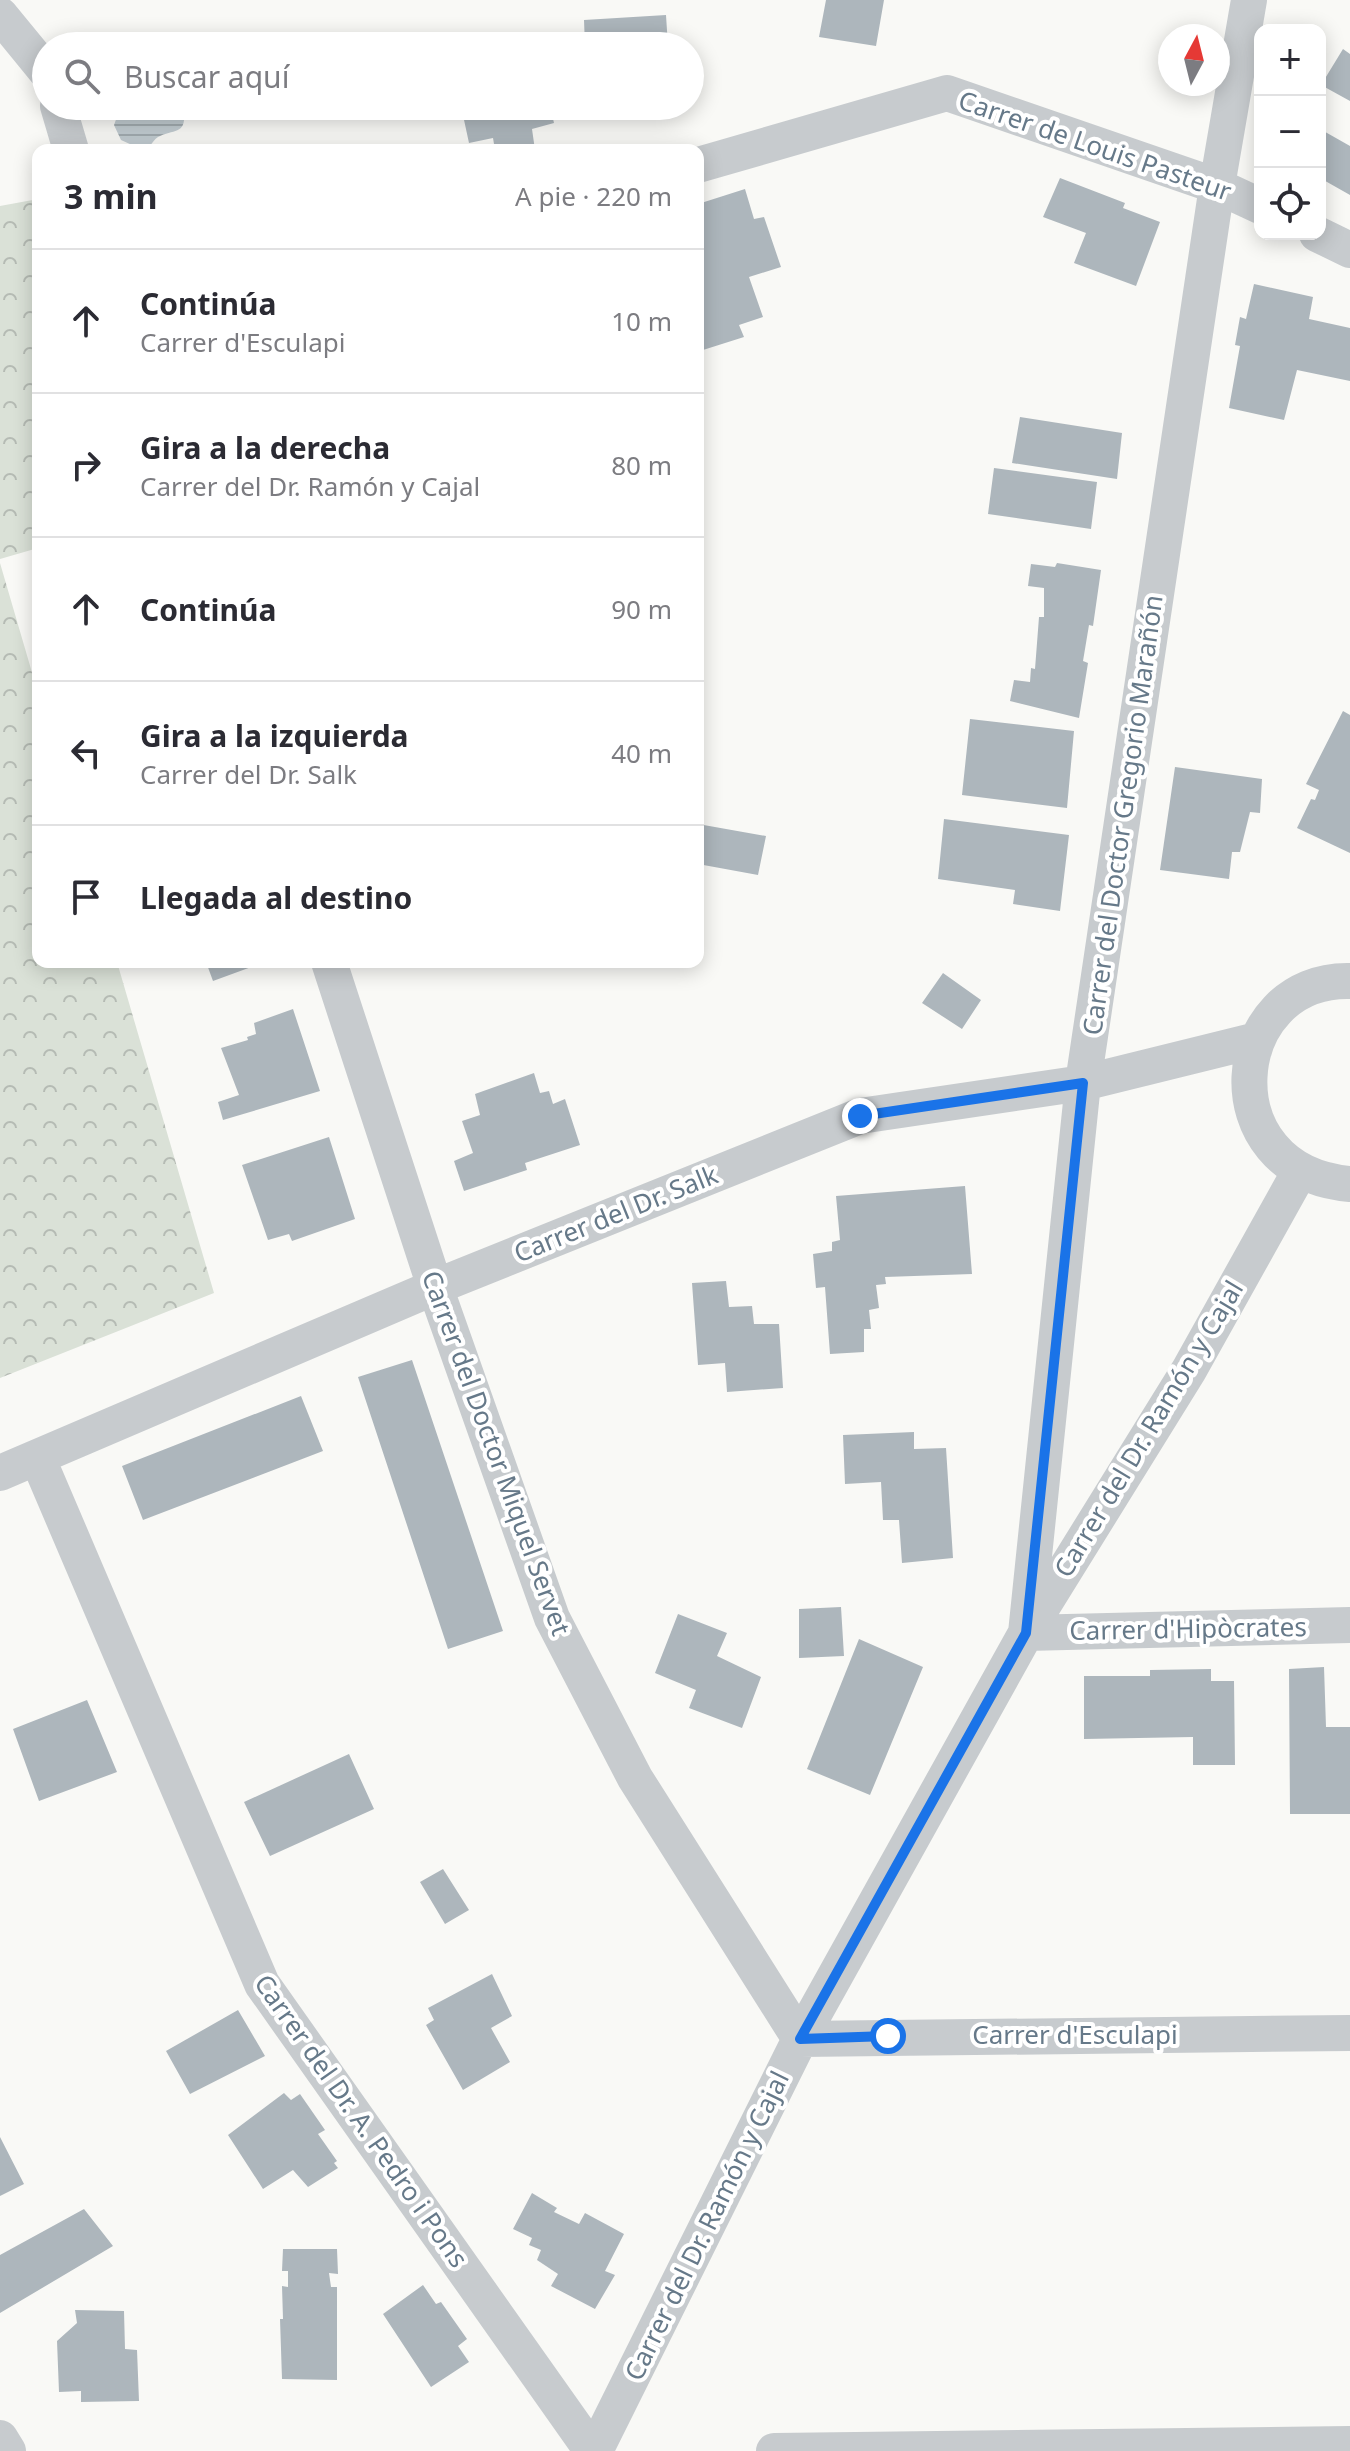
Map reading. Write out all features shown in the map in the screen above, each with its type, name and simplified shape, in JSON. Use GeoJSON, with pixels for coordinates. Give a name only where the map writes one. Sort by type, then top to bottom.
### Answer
{"type":"FeatureCollection","features":[{"type":"Feature","properties":{"kind":"street","name":"Carrer del Doctor Gregorio Marañón"},"geometry":{"type":"LineString","coordinates":[[1026,1633],[1083,1083],[1217,186],[1249,0]]}},
{"type":"Feature","properties":{"kind":"street"},"geometry":{"type":"LineString","coordinates":[[0,15],[32,54]]}},
{"type":"Feature","properties":{"kind":"street","name":"Carrer de Louis Pasteur"},"geometry":{"type":"LineString","coordinates":[[704,163],[947,93],[1217,186],[1254,203]]}},
{"type":"Feature","properties":{"kind":"street"},"geometry":{"type":"LineString","coordinates":[[62,120],[69,144]]}},
{"type":"Feature","properties":{"kind":"street"},"geometry":{"type":"LineString","coordinates":[[1326,238],[1350,250]]}},
{"type":"Feature","properties":{"kind":"street","name":"Carrer del Doctor Miquel Servet"},"geometry":{"type":"LineString","coordinates":[[331,968],[435,1287],[552,1618],[635,1778],[800,2039]]}},
{"type":"Feature","properties":{"kind":"street"},"geometry":{"type":"LineString","coordinates":[[1350,981],[1335,981],[1301,992],[1273,1015],[1257,1040],[1248,1075],[1251,1110],[1267,1142],[1300,1171],[1323,1182],[1350,1184]]}},
{"type":"Feature","properties":{"kind":"street","name":"Carrer del Dr. Salk"},"geometry":{"type":"LineString","coordinates":[[0,1473],[435,1287],[860,1116],[1083,1083],[1257,1040]]}},
{"type":"Feature","properties":{"kind":"street","name":"Carrer del Dr. Ramón y Cajal"},"geometry":{"type":"LineString","coordinates":[[593,2451],[800,2039],[1026,1633],[1189,1370],[1300,1171]]}},
{"type":"Feature","properties":{"kind":"street","name":"Carrer del Dr. A. Pedro i Pons"},"geometry":{"type":"LineString","coordinates":[[38,1459],[262,1984],[593,2451]]}},
{"type":"Feature","properties":{"kind":"street","name":"Carrer d'Hipòcrates"},"geometry":{"type":"LineString","coordinates":[[1026,1633],[1350,1625]]}},
{"type":"Feature","properties":{"kind":"street","name":"Carrer d'Esculapi"},"geometry":{"type":"LineString","coordinates":[[800,2039],[1350,2033]]}},
{"type":"Feature","properties":{"kind":"street"},"geometry":{"type":"LineString","coordinates":[[0,2438],[8,2451]]}},
{"type":"Feature","properties":{"kind":"street"},"geometry":{"type":"LineString","coordinates":[[774,2451],[1350,2444]]}},
{"type":"Feature","properties":{"kind":"green space"},"geometry":{"type":"Polygon","coordinates":[[[32,200],[32,550],[0,559],[0,206],[32,200]]]}},
{"type":"Feature","properties":{"kind":"green space"},"geometry":{"type":"Polygon","coordinates":[[[0,563],[32,672],[32,968],[119,968],[214,1293],[0,1378],[0,563]]]}},
{"type":"Feature","properties":{"kind":"shaded area"},"geometry":{"type":"Polygon","coordinates":[[[116,120],[184,120],[181,128],[158,137],[151,144],[130,144],[121,140],[114,125],[116,120]]]}},
{"type":"Feature","properties":{"kind":"building"},"geometry":{"type":"Polygon","coordinates":[[[826,0],[884,0],[876,46],[819,37],[826,0]]]}},
{"type":"Feature","properties":{"kind":"building"},"geometry":{"type":"Polygon","coordinates":[[[666,15],[667,32],[584,32],[584,20],[666,15]]]}},
{"type":"Feature","properties":{"kind":"building"},"geometry":{"type":"Polygon","coordinates":[[[1343,49],[1350,54],[1350,101],[1326,88],[1326,77],[1343,49]]]}},
{"type":"Feature","properties":{"kind":"building"},"geometry":{"type":"Polygon","coordinates":[[[464,120],[553,120],[554,123],[532,129],[534,144],[494,144],[493,138],[469,143],[464,120]]]}},
{"type":"Feature","properties":{"kind":"building"},"geometry":{"type":"Polygon","coordinates":[[[1326,132],[1350,146],[1350,195],[1326,181],[1326,132]]]}},
{"type":"Feature","properties":{"kind":"building"},"geometry":{"type":"Polygon","coordinates":[[[1060,178],[1125,203],[1123,208],[1160,222],[1136,286],[1074,263],[1086,233],[1043,217],[1060,178]]]}},
{"type":"Feature","properties":{"kind":"building"},"geometry":{"type":"Polygon","coordinates":[[[745,189],[754,219],[764,217],[781,267],[749,277],[763,317],[739,325],[744,337],[704,350],[704,202],[745,189]]]}},
{"type":"Feature","properties":{"kind":"building"},"geometry":{"type":"Polygon","coordinates":[[[1254,284],[1313,297],[1309,319],[1350,328],[1350,381],[1297,370],[1284,420],[1229,408],[1240,346],[1235,345],[1240,317],[1246,319],[1254,284]]]}},
{"type":"Feature","properties":{"kind":"building"},"geometry":{"type":"Polygon","coordinates":[[[1020,417],[1122,433],[1117,479],[1012,463],[1020,417]]]}},
{"type":"Feature","properties":{"kind":"building"},"geometry":{"type":"Polygon","coordinates":[[[994,468],[1097,482],[1091,529],[988,514],[994,468]]]}},
{"type":"Feature","properties":{"kind":"building"},"geometry":{"type":"Polygon","coordinates":[[[1057,563],[1101,570],[1093,626],[1089,625],[1083,661],[1088,663],[1079,718],[1010,701],[1014,680],[1030,682],[1031,668],[1035,669],[1039,617],[1044,617],[1044,588],[1028,586],[1031,564],[1055,567],[1057,563]]]}},
{"type":"Feature","properties":{"kind":"building"},"geometry":{"type":"Polygon","coordinates":[[[1343,711],[1350,715],[1350,853],[1297,828],[1311,799],[1315,800],[1319,790],[1306,784],[1343,711]]]}},
{"type":"Feature","properties":{"kind":"building"},"geometry":{"type":"Polygon","coordinates":[[[970,719],[1074,731],[1067,808],[962,795],[970,719]]]}},
{"type":"Feature","properties":{"kind":"building"},"geometry":{"type":"Polygon","coordinates":[[[1175,767],[1262,779],[1260,813],[1250,812],[1240,852],[1232,852],[1229,879],[1160,870],[1175,767]]]}},
{"type":"Feature","properties":{"kind":"building"},"geometry":{"type":"Polygon","coordinates":[[[944,819],[1069,835],[1060,911],[1013,904],[1015,890],[938,879],[944,819]]]}},
{"type":"Feature","properties":{"kind":"building"},"geometry":{"type":"Polygon","coordinates":[[[704,825],[766,836],[758,875],[704,865],[704,825]]]}},
{"type":"Feature","properties":{"kind":"building"},"geometry":{"type":"Polygon","coordinates":[[[208,968],[249,968],[213,981],[208,968]]]}},
{"type":"Feature","properties":{"kind":"building"},"geometry":{"type":"Polygon","coordinates":[[[943,973],[981,1000],[962,1029],[922,1003],[943,973]]]}},
{"type":"Feature","properties":{"kind":"building"},"geometry":{"type":"Polygon","coordinates":[[[293,1009],[320,1091],[223,1120],[218,1102],[239,1095],[221,1048],[248,1040],[247,1037],[256,1034],[254,1023],[293,1009]]]}},
{"type":"Feature","properties":{"kind":"building"},"geometry":{"type":"Polygon","coordinates":[[[534,1073],[540,1093],[549,1091],[553,1104],[565,1099],[580,1145],[525,1163],[527,1170],[464,1191],[454,1161],[473,1153],[462,1121],[480,1115],[475,1094],[534,1073]]]}},
{"type":"Feature","properties":{"kind":"building"},"geometry":{"type":"Polygon","coordinates":[[[329,1137],[355,1219],[292,1241],[289,1234],[268,1240],[242,1165],[329,1137]]]}},
{"type":"Feature","properties":{"kind":"building"},"geometry":{"type":"Polygon","coordinates":[[[965,1186],[972,1274],[885,1277],[886,1284],[876,1285],[879,1308],[869,1310],[871,1329],[864,1329],[864,1352],[830,1354],[825,1287],[816,1288],[813,1254],[832,1251],[832,1242],[840,1240],[836,1196],[965,1186]]]}},
{"type":"Feature","properties":{"kind":"building"},"geometry":{"type":"Polygon","coordinates":[[[726,1281],[729,1307],[752,1306],[754,1324],[779,1324],[783,1388],[727,1392],[725,1363],[698,1365],[692,1283],[726,1281]]]}},
{"type":"Feature","properties":{"kind":"building"},"geometry":{"type":"Polygon","coordinates":[[[412,1360],[503,1631],[448,1649],[358,1377],[412,1360]]]}},
{"type":"Feature","properties":{"kind":"building"},"geometry":{"type":"Polygon","coordinates":[[[301,1396],[323,1451],[143,1520],[122,1466],[301,1396]]]}},
{"type":"Feature","properties":{"kind":"building"},"geometry":{"type":"Polygon","coordinates":[[[914,1432],[914,1449],[946,1448],[953,1558],[902,1563],[899,1520],[883,1520],[881,1482],[845,1484],[843,1435],[914,1432]]]}},
{"type":"Feature","properties":{"kind":"building"},"geometry":{"type":"Polygon","coordinates":[[[841,1607],[844,1656],[799,1658],[799,1609],[841,1607]]]}},
{"type":"Feature","properties":{"kind":"building"},"geometry":{"type":"Polygon","coordinates":[[[678,1614],[727,1633],[717,1656],[761,1677],[742,1728],[689,1708],[696,1690],[655,1673],[678,1614]]]}},
{"type":"Feature","properties":{"kind":"building"},"geometry":{"type":"Polygon","coordinates":[[[859,1639],[923,1667],[870,1795],[807,1769],[859,1639]]]}},
{"type":"Feature","properties":{"kind":"building"},"geometry":{"type":"Polygon","coordinates":[[[1324,1667],[1326,1727],[1350,1727],[1350,1814],[1290,1814],[1289,1669],[1324,1667]]]}},
{"type":"Feature","properties":{"kind":"building"},"geometry":{"type":"Polygon","coordinates":[[[1211,1669],[1211,1681],[1234,1681],[1235,1765],[1193,1765],[1193,1737],[1084,1739],[1084,1676],[1150,1676],[1150,1670],[1211,1669]]]}},
{"type":"Feature","properties":{"kind":"building"},"geometry":{"type":"Polygon","coordinates":[[[87,1700],[117,1772],[39,1801],[13,1729],[87,1700]]]}},
{"type":"Feature","properties":{"kind":"building"},"geometry":{"type":"Polygon","coordinates":[[[349,1754],[374,1809],[270,1856],[244,1802],[349,1754]]]}},
{"type":"Feature","properties":{"kind":"building"},"geometry":{"type":"Polygon","coordinates":[[[443,1869],[469,1910],[445,1924],[420,1882],[443,1869]]]}},
{"type":"Feature","properties":{"kind":"building"},"geometry":{"type":"Polygon","coordinates":[[[492,1974],[512,2016],[491,2028],[510,2062],[463,2090],[426,2025],[434,2020],[428,2008],[492,1974]]]}},
{"type":"Feature","properties":{"kind":"building"},"geometry":{"type":"Polygon","coordinates":[[[238,2010],[265,2056],[190,2094],[166,2051],[238,2010]]]}},
{"type":"Feature","properties":{"kind":"building"},"geometry":{"type":"Polygon","coordinates":[[[284,2093],[291,2100],[300,2094],[325,2130],[318,2134],[337,2161],[334,2163],[338,2168],[308,2187],[293,2170],[263,2189],[228,2135],[284,2093]]]}},
{"type":"Feature","properties":{"kind":"building"},"geometry":{"type":"Polygon","coordinates":[[[0,2137],[24,2184],[0,2196],[0,2137]]]}},
{"type":"Feature","properties":{"kind":"building"},"geometry":{"type":"Polygon","coordinates":[[[532,2193],[557,2208],[554,2212],[579,2224],[585,2213],[624,2234],[605,2271],[615,2275],[595,2309],[551,2286],[558,2274],[537,2260],[541,2250],[529,2245],[532,2238],[513,2229],[532,2193]]]}},
{"type":"Feature","properties":{"kind":"building"},"geometry":{"type":"Polygon","coordinates":[[[84,2209],[113,2246],[0,2313],[0,2255],[84,2209]]]}},
{"type":"Feature","properties":{"kind":"building"},"geometry":{"type":"Polygon","coordinates":[[[283,2249],[337,2249],[338,2274],[329,2273],[331,2287],[337,2287],[337,2380],[282,2379],[282,2286],[288,2287],[288,2271],[282,2271],[283,2249]]]}},
{"type":"Feature","properties":{"kind":"building"},"geometry":{"type":"Polygon","coordinates":[[[423,2285],[436,2304],[441,2302],[467,2339],[458,2346],[469,2362],[431,2387],[383,2314],[423,2285]]]}},
{"type":"Feature","properties":{"kind":"building"},"geometry":{"type":"Polygon","coordinates":[[[75,2310],[124,2311],[125,2349],[137,2350],[139,2401],[81,2402],[81,2391],[59,2392],[57,2341],[77,2323],[75,2310]]]}},
{"type":"Feature","properties":{"kind":"route"},"geometry":{"type":"LineString","coordinates":[[860,1116],[1083,1083],[1026,1633],[800,2039],[888,2036]]}}]}
